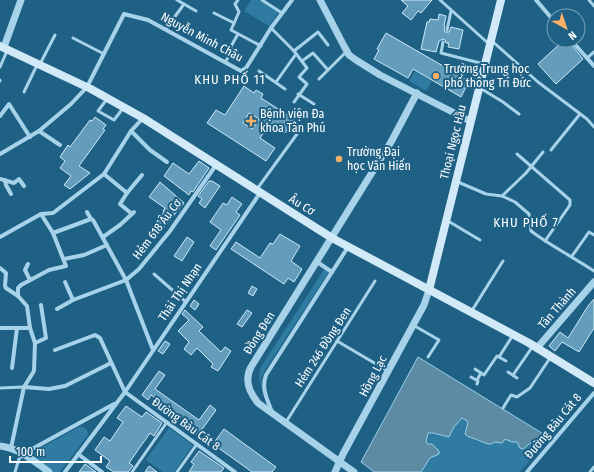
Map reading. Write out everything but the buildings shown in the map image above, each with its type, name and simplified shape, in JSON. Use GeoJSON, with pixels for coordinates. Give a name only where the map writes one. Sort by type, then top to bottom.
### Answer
{"type":"FeatureCollection","features":[{"type":"Feature","properties":{"kind":"main road","name":"Thoại Ngọc Hầu"},"geometry":{"type":"LineString","coordinates":[[429,290],[500,1]]}},
{"type":"Feature","properties":{"kind":"main road","name":"Âu Cơ"},"geometry":{"type":"LineString","coordinates":[[4,47],[87,87],[124,107],[332,238],[535,347],[594,383]]}},
{"type":"Feature","properties":{"kind":"street"},"geometry":{"type":"LineString","coordinates":[[4,47],[21,0]]}},
{"type":"Feature","properties":{"kind":"street","name":"Nguyễn Minh Châu"},"geometry":{"type":"LineString","coordinates":[[0,154],[39,131],[71,104],[87,87],[124,14],[148,20],[243,71],[261,46],[282,12],[292,0]]}},
{"type":"Feature","properties":{"kind":"street"},"geometry":{"type":"LineString","coordinates":[[320,0],[347,51],[356,60],[366,67],[470,120]]}},
{"type":"Feature","properties":{"kind":"street"},"geometry":{"type":"LineString","coordinates":[[536,0],[546,12]]}},
{"type":"Feature","properties":{"kind":"street"},"geometry":{"type":"LineString","coordinates":[[578,48],[594,66]]}},
{"type":"Feature","properties":{"kind":"street","name":"Đồng Đen"},"geometry":{"type":"LineString","coordinates":[[354,472],[258,403],[248,386],[248,374],[394,137],[417,93]]}},
{"type":"Feature","properties":{"kind":"street"},"geometry":{"type":"LineString","coordinates":[[0,116],[9,104],[30,137]]}},
{"type":"Feature","properties":{"kind":"street"},"geometry":{"type":"LineString","coordinates":[[0,237],[41,214],[53,213],[104,174],[131,131],[143,118]]}},
{"type":"Feature","properties":{"kind":"street"},"geometry":{"type":"LineString","coordinates":[[39,131],[60,146]]}},
{"type":"Feature","properties":{"kind":"street"},"geometry":{"type":"LineString","coordinates":[[131,131],[150,150],[168,162]]}},
{"type":"Feature","properties":{"kind":"street","name":"Hẻm 618 Âu Cơ"},"geometry":{"type":"LineString","coordinates":[[57,309],[74,300],[126,280],[139,269],[152,255],[216,165]]}},
{"type":"Feature","properties":{"kind":"street"},"geometry":{"type":"LineString","coordinates":[[104,174],[127,193]]}},
{"type":"Feature","properties":{"kind":"street"},"geometry":{"type":"LineString","coordinates":[[102,237],[120,225],[133,213],[120,204],[142,175]]}},
{"type":"Feature","properties":{"kind":"street"},"geometry":{"type":"LineString","coordinates":[[0,179],[14,182],[19,179],[24,186]]}},
{"type":"Feature","properties":{"kind":"street"},"geometry":{"type":"LineString","coordinates":[[5,180],[11,194]]}},
{"type":"Feature","properties":{"kind":"street","name":"Thái Thị Nhạn"},"geometry":{"type":"LineString","coordinates":[[65,472],[125,392],[186,302],[258,191]]}},
{"type":"Feature","properties":{"kind":"street"},"geometry":{"type":"LineString","coordinates":[[86,212],[93,220],[126,280],[153,350]]}},
{"type":"Feature","properties":{"kind":"street"},"geometry":{"type":"LineString","coordinates":[[18,296],[18,288],[30,280],[49,270],[66,266],[53,233],[41,214]]}},
{"type":"Feature","properties":{"kind":"street"},"geometry":{"type":"LineString","coordinates":[[53,233],[91,219]]}},
{"type":"Feature","properties":{"kind":"street"},"geometry":{"type":"LineString","coordinates":[[64,259],[84,255],[107,245]]}},
{"type":"Feature","properties":{"kind":"street"},"geometry":{"type":"LineString","coordinates":[[273,414],[264,388],[266,377],[348,246]]}},
{"type":"Feature","properties":{"kind":"street"},"geometry":{"type":"LineString","coordinates":[[317,262],[332,272]]}},
{"type":"Feature","properties":{"kind":"street"},"geometry":{"type":"LineString","coordinates":[[28,264],[25,270],[30,280]]}},
{"type":"Feature","properties":{"kind":"street"},"geometry":{"type":"LineString","coordinates":[[0,268],[6,273],[4,286],[18,296],[27,306],[30,328],[35,343],[34,371],[24,387],[11,448]]}},
{"type":"Feature","properties":{"kind":"street"},"geometry":{"type":"LineString","coordinates":[[65,282],[74,300]]}},
{"type":"Feature","properties":{"kind":"street","name":"Tân Thành"},"geometry":{"type":"LineString","coordinates":[[535,347],[594,282]]}},
{"type":"Feature","properties":{"kind":"street","name":"Hồng Lạc"},"geometry":{"type":"LineString","coordinates":[[335,472],[426,300],[429,290]]}},
{"type":"Feature","properties":{"kind":"street"},"geometry":{"type":"LineString","coordinates":[[35,343],[46,338],[41,305]]}},
{"type":"Feature","properties":{"kind":"street"},"geometry":{"type":"LineString","coordinates":[[0,328],[30,328]]}},
{"type":"Feature","properties":{"kind":"street"},"geometry":{"type":"LineString","coordinates":[[12,368],[17,328]]}},
{"type":"Feature","properties":{"kind":"street"},"geometry":{"type":"LineString","coordinates":[[55,350],[95,335],[100,338],[125,392]]}},
{"type":"Feature","properties":{"kind":"street"},"geometry":{"type":"LineString","coordinates":[[24,387],[49,389],[65,386],[111,363]]}},
{"type":"Feature","properties":{"kind":"street","name":"Đường Bàu Cát 8"},"geometry":{"type":"LineString","coordinates":[[125,392],[233,471]]}},
{"type":"Feature","properties":{"kind":"street","name":"Đường Bàu Cát 8"},"geometry":{"type":"LineString","coordinates":[[527,472],[594,393]]}},
{"type":"Feature","properties":{"kind":"street","name":"Thái Thị Nhạn"},"geometry":{"type":"LineString","coordinates":[[23,454],[117,403]]}},
{"type":"Feature","properties":{"kind":"street"},"geometry":{"type":"LineString","coordinates":[[0,446],[11,448],[23,454],[49,472]]}},
{"type":"Feature","properties":{"kind":"street"},"geometry":{"type":"LineString","coordinates":[[78,454],[102,472]]}},
{"type":"Feature","properties":{"kind":"lane"},"geometry":{"type":"LineString","coordinates":[[177,0],[196,11]]}},
{"type":"Feature","properties":{"kind":"lane"},"geometry":{"type":"LineString","coordinates":[[238,0],[235,4],[239,12],[231,30],[261,46]]}},
{"type":"Feature","properties":{"kind":"lane"},"geometry":{"type":"LineString","coordinates":[[262,0],[282,12]]}},
{"type":"Feature","properties":{"kind":"lane"},"geometry":{"type":"LineString","coordinates":[[440,0],[451,11],[580,114],[594,127]]}},
{"type":"Feature","properties":{"kind":"lane"},"geometry":{"type":"LineString","coordinates":[[589,0],[594,6]]}},
{"type":"Feature","properties":{"kind":"lane"},"geometry":{"type":"LineString","coordinates":[[166,29],[184,4]]}},
{"type":"Feature","properties":{"kind":"lane"},"geometry":{"type":"LineString","coordinates":[[447,30],[451,11]]}},
{"type":"Feature","properties":{"kind":"lane"},"geometry":{"type":"LineString","coordinates":[[214,13],[234,23]]}},
{"type":"Feature","properties":{"kind":"lane"},"geometry":{"type":"LineString","coordinates":[[271,28],[295,52],[307,68],[299,77],[307,84],[298,94],[294,102]]}},
{"type":"Feature","properties":{"kind":"lane"},"geometry":{"type":"LineString","coordinates":[[276,82],[295,52],[318,32],[328,45]]}},
{"type":"Feature","properties":{"kind":"lane"},"geometry":{"type":"LineString","coordinates":[[225,62],[233,50],[230,48],[238,34]]}},
{"type":"Feature","properties":{"kind":"lane"},"geometry":{"type":"LineString","coordinates":[[24,92],[55,35]]}},
{"type":"Feature","properties":{"kind":"lane"},"geometry":{"type":"LineString","coordinates":[[73,38],[104,54]]}},
{"type":"Feature","properties":{"kind":"lane"},"geometry":{"type":"LineString","coordinates":[[444,42],[441,54],[485,64]]}},
{"type":"Feature","properties":{"kind":"lane"},"geometry":{"type":"LineString","coordinates":[[0,67],[4,47]]}},
{"type":"Feature","properties":{"kind":"lane"},"geometry":{"type":"LineString","coordinates":[[319,79],[347,51]]}},
{"type":"Feature","properties":{"kind":"lane"},"geometry":{"type":"LineString","coordinates":[[587,58],[594,52]]}},
{"type":"Feature","properties":{"kind":"lane"},"geometry":{"type":"LineString","coordinates":[[302,61],[313,53],[328,70]]}},
{"type":"Feature","properties":{"kind":"lane"},"geometry":{"type":"LineString","coordinates":[[259,72],[285,89]]}},
{"type":"Feature","properties":{"kind":"lane"},"geometry":{"type":"LineString","coordinates":[[479,87],[519,114]]}},
{"type":"Feature","properties":{"kind":"lane"},"geometry":{"type":"LineString","coordinates":[[298,94],[314,104]]}},
{"type":"Feature","properties":{"kind":"lane"},"geometry":{"type":"LineString","coordinates":[[108,98],[98,111],[114,120],[124,107]]}},
{"type":"Feature","properties":{"kind":"lane"},"geometry":{"type":"LineString","coordinates":[[550,150],[580,114]]}},
{"type":"Feature","properties":{"kind":"lane"},"geometry":{"type":"LineString","coordinates":[[258,191],[297,134]]}},
{"type":"Feature","properties":{"kind":"lane"},"geometry":{"type":"LineString","coordinates":[[502,196],[532,166],[542,152]]}},
{"type":"Feature","properties":{"kind":"lane"},"geometry":{"type":"LineString","coordinates":[[516,154],[568,197],[571,202],[545,241]]}},
{"type":"Feature","properties":{"kind":"lane"},"geometry":{"type":"LineString","coordinates":[[456,181],[486,194],[502,196],[515,202],[524,209],[529,216],[530,230],[545,241],[572,256],[594,272]]}},
{"type":"Feature","properties":{"kind":"lane"},"geometry":{"type":"LineString","coordinates":[[446,220],[480,240]]}},
{"type":"Feature","properties":{"kind":"lane"},"geometry":{"type":"LineString","coordinates":[[572,256],[589,232],[594,235]]}},
{"type":"Feature","properties":{"kind":"lane"},"geometry":{"type":"LineString","coordinates":[[471,312],[503,261]]}},
{"type":"Feature","properties":{"kind":"lane"},"geometry":{"type":"LineString","coordinates":[[154,274],[186,302]]}},
{"type":"Feature","properties":{"kind":"lane","name":"Hẻm 246 Đồng Đen"},"geometry":{"type":"LineString","coordinates":[[285,423],[375,281]]}},
{"type":"Feature","properties":{"kind":"lane"},"geometry":{"type":"LineString","coordinates":[[413,325],[439,340],[428,357]]}},
{"type":"Feature","properties":{"kind":"lane"},"geometry":{"type":"LineString","coordinates":[[475,369],[484,375],[497,356],[499,357],[513,335]]}},
{"type":"Feature","properties":{"kind":"lane"},"geometry":{"type":"LineString","coordinates":[[337,341],[388,371]]}},
{"type":"Feature","properties":{"kind":"lane"},"geometry":{"type":"LineString","coordinates":[[513,375],[535,347]]}},
{"type":"Feature","properties":{"kind":"lane"},"geometry":{"type":"LineString","coordinates":[[503,408],[511,395],[517,397],[530,388],[551,356]]}},
{"type":"Feature","properties":{"kind":"lane"},"geometry":{"type":"LineString","coordinates":[[499,357],[506,361]]}},
{"type":"Feature","properties":{"kind":"lane"},"geometry":{"type":"LineString","coordinates":[[508,372],[517,378]]}},
{"type":"Feature","properties":{"kind":"lane"},"geometry":{"type":"LineString","coordinates":[[471,377],[477,382],[481,373]]}},
{"type":"Feature","properties":{"kind":"lane"},"geometry":{"type":"LineString","coordinates":[[0,388],[24,387]]}},
{"type":"Feature","properties":{"kind":"lane"},"geometry":{"type":"LineString","coordinates":[[132,472],[167,422]]}},
{"type":"Feature","properties":{"kind":"lane"},"geometry":{"type":"LineString","coordinates":[[177,472],[197,444]]}},
{"type":"Feature","properties":{"kind":"lane"},"geometry":{"type":"LineString","coordinates":[[15,472],[19,459],[23,454]]}},
{"type":"Feature","properties":{"kind":"lane"},"geometry":{"type":"LineString","coordinates":[[590,472],[594,466]]}},
{"type":"Feature","properties":{"kind":"shaded area"},"geometry":{"type":"Polygon","coordinates":[[[251,0],[260,0],[279,12],[269,26],[244,11],[251,0]]]}},
{"type":"Feature","properties":{"kind":"shaded area"},"geometry":{"type":"Polygon","coordinates":[[[415,71],[432,81],[426,91],[409,81],[415,71]]]}},
{"type":"Feature","properties":{"kind":"shaded area"},"geometry":{"type":"Polygon","coordinates":[[[325,268],[329,272],[265,370],[261,378],[262,392],[259,376],[261,367],[325,268]]]}},
{"type":"Feature","properties":{"kind":"shaded area"},"geometry":{"type":"Polygon","coordinates":[[[418,357],[550,438],[544,444],[537,440],[533,441],[523,449],[520,448],[517,442],[512,442],[505,439],[501,443],[495,442],[488,444],[465,434],[468,423],[462,418],[454,427],[449,437],[428,433],[426,442],[428,444],[432,444],[439,451],[439,454],[430,458],[421,472],[374,472],[361,462],[418,357]]]}},
{"type":"Feature","properties":{"kind":"shaded area"},"geometry":{"type":"Polygon","coordinates":[[[462,418],[468,423],[465,434],[477,441],[488,444],[505,439],[512,442],[517,442],[520,447],[537,440],[544,444],[520,472],[421,472],[430,458],[437,455],[426,442],[429,433],[449,437],[454,427],[462,418]]]}},
{"type":"Feature","properties":{"kind":"shaded area"},"geometry":{"type":"Polygon","coordinates":[[[79,427],[85,428],[88,435],[60,472],[54,472],[35,458],[34,455],[37,450],[79,427]]]}},
{"type":"Feature","properties":{"kind":"shaded area"},"geometry":{"type":"Polygon","coordinates":[[[169,428],[193,445],[174,472],[163,472],[146,460],[169,428]]]}},
{"type":"Feature","properties":{"kind":"place","name":"Trường Trung học phổ thông Trí Đức"},"geometry":{"type":"Point","coordinates":[436,76]}},
{"type":"Feature","properties":{"kind":"place","name":"Bệnh viện Đa khoa Tân Phú"},"geometry":{"type":"Point","coordinates":[251,121]}},
{"type":"Feature","properties":{"kind":"place","name":"Trường Đại học Văn Hiến"},"geometry":{"type":"Point","coordinates":[339,159]}},
{"type":"Feature","properties":{"kind":"district","name":"KHU PHỐ 11"},"geometry":{"type":"Point","coordinates":[230,79]}},
{"type":"Feature","properties":{"kind":"district","name":"KHU PHỐ 7"},"geometry":{"type":"Point","coordinates":[526,222]}}]}
